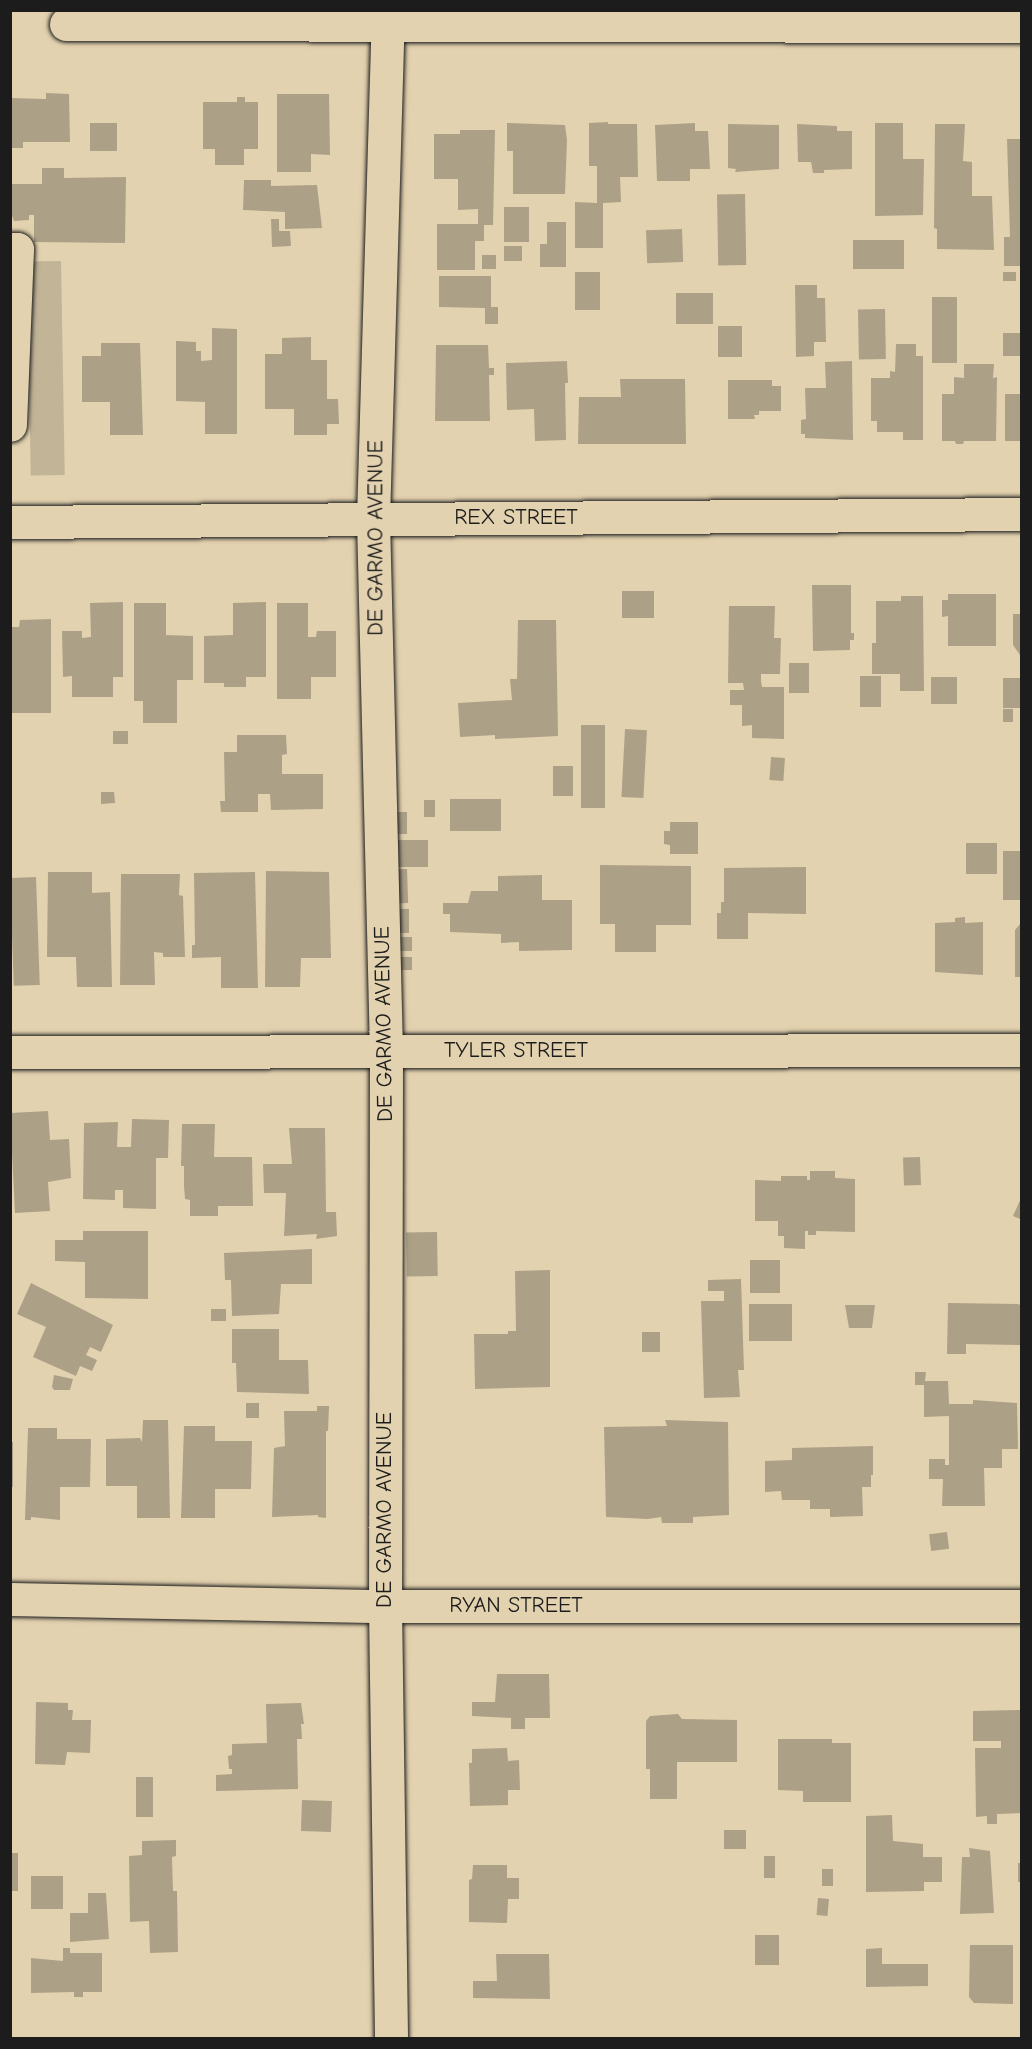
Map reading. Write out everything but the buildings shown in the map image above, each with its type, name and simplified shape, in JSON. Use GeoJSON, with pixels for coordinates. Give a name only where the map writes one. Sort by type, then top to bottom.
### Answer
{"type":"FeatureCollection","features":[{"type":"Feature","properties":{"kind":"street"},"geometry":{"type":"LineString","coordinates":[[66,24],[388,18],[1022,26]]}},
{"type":"Feature","properties":{"kind":"street","name":"DE GARMO AVENUE"},"geometry":{"type":"LineString","coordinates":[[388,18],[373,519],[386,1051],[385,1606],[391,2038]]}},
{"type":"Feature","properties":{"kind":"street"},"geometry":{"type":"LineString","coordinates":[[11,425],[14,249]]}},
{"type":"Feature","properties":{"kind":"street","name":"REX STREET"},"geometry":{"type":"LineString","coordinates":[[10,522],[1022,514]]}},
{"type":"Feature","properties":{"kind":"street","name":"TYLER STREET"},"geometry":{"type":"LineString","coordinates":[[10,1052],[1022,1050]]}},
{"type":"Feature","properties":{"kind":"street","name":"RYAN STREET"},"geometry":{"type":"LineString","coordinates":[[10,1599],[385,1606],[1022,1606]]}},
{"type":"Feature","properties":{"kind":"shaded area"},"geometry":{"type":"Polygon","coordinates":[[[61,261],[65,475],[31,476],[27,262],[61,261]]]}}]}
